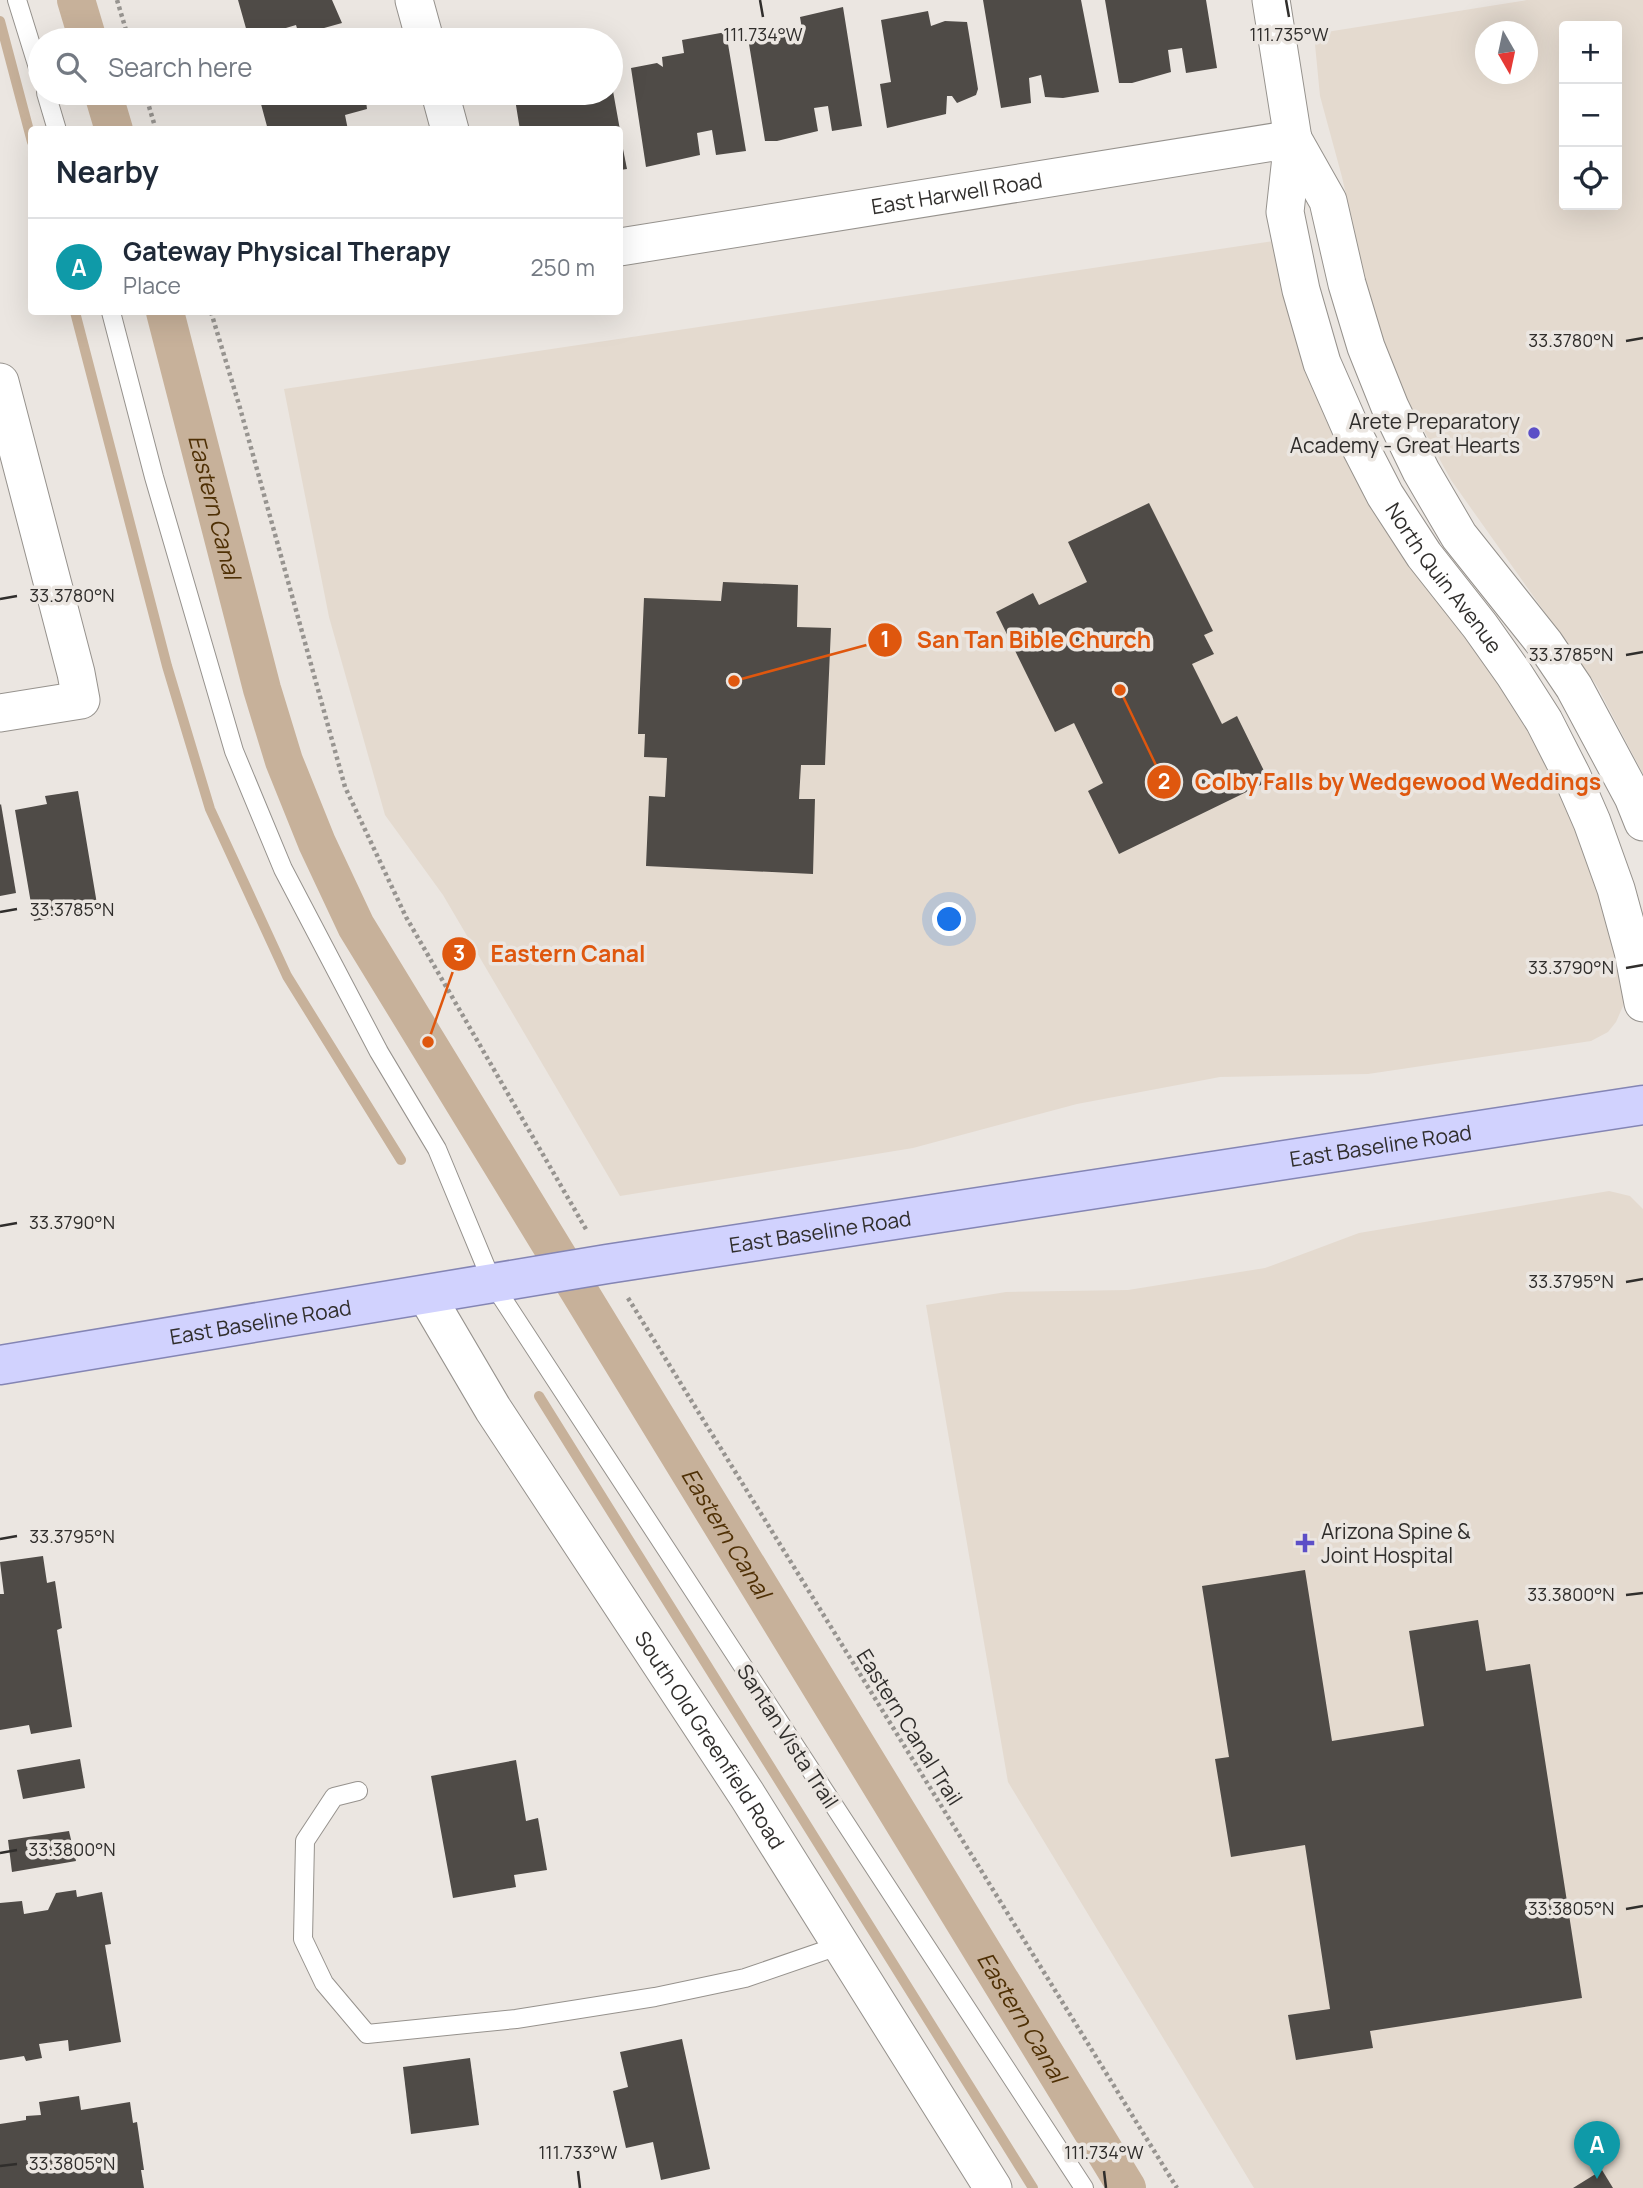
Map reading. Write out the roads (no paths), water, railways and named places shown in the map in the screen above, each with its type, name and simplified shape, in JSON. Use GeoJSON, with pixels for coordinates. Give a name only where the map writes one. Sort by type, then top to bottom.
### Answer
{"type":"FeatureCollection","features":[{"type":"Feature","properties":{"kind":"main road","name":"East Baseline Road"},"geometry":{"type":"LineString","coordinates":[[0,1365],[503,1282],[612,1273],[1643,1105]]}},
{"type":"Feature","properties":{"kind":"street"},"geometry":{"type":"LineString","coordinates":[[414,0],[422,28]]}},
{"type":"Feature","properties":{"kind":"street","name":"North Quin Avenue"},"geometry":{"type":"LineString","coordinates":[[1271,0],[1293,139],[1328,201],[1347,284],[1366,346],[1390,407],[1421,471],[1459,536],[1545,644],[1574,687],[1592,822],[1616,890],[1633,951],[1643,1003]]}},
{"type":"Feature","properties":{"kind":"street"},"geometry":{"type":"LineString","coordinates":[[443,105],[449,126]]}},
{"type":"Feature","properties":{"kind":"street","name":"East Harwell Road"},"geometry":{"type":"LineString","coordinates":[[623,247],[1293,139]]}},
{"type":"Feature","properties":{"kind":"street"},"geometry":{"type":"LineString","coordinates":[[0,382],[76,673],[80,700],[0,713]]}},
{"type":"Feature","properties":{"kind":"street","name":"North Quin Avenue"},"geometry":{"type":"LineString","coordinates":[[1584,751],[1643,822]]}},
{"type":"Feature","properties":{"kind":"street","name":"South Old Greenfield Road"},"geometry":{"type":"LineString","coordinates":[[426,1295],[493,1409],[747,1795],[993,2188]]}},
{"type":"Feature","properties":{"kind":"lane"},"geometry":{"type":"LineString","coordinates":[[17,0],[28,36]]}},
{"type":"Feature","properties":{"kind":"lane"},"geometry":{"type":"LineString","coordinates":[[50,105],[56,126]]}},
{"type":"Feature","properties":{"kind":"lane","name":"Santan Vista Trail"},"geometry":{"type":"LineString","coordinates":[[112,315],[154,477],[234,751],[283,869],[379,1052],[437,1149],[503,1282],[1084,2188]]}},
{"type":"Feature","properties":{"kind":"lane"},"geometry":{"type":"LineString","coordinates":[[358,1791],[334,1797],[305,1841],[303,1939],[324,1983],[367,2034],[516,2019],[655,1997],[745,1978],[841,1945]]}},
{"type":"Feature","properties":{"kind":"waterway","name":"Eastern Canal"},"geometry":{"type":"LineString","coordinates":[[76,0],[84,28]]}},
{"type":"Feature","properties":{"kind":"waterway"},"geometry":{"type":"LineString","coordinates":[[0,21],[28,127]]}},
{"type":"Feature","properties":{"kind":"waterway","name":"Eastern Canal"},"geometry":{"type":"LineString","coordinates":[[107,105],[113,126]]}},
{"type":"Feature","properties":{"kind":"waterway"},"geometry":{"type":"LineString","coordinates":[[76,315],[167,666],[210,809],[287,976],[401,1160]]}},
{"type":"Feature","properties":{"kind":"waterway","name":"Eastern Canal"},"geometry":{"type":"LineString","coordinates":[[166,315],[262,689],[284,761],[317,843],[356,926],[1127,2188]]}},
{"type":"Feature","properties":{"kind":"waterway"},"geometry":{"type":"LineString","coordinates":[[539,1396],[1033,2188]]}},
{"type":"Feature","properties":{"kind":"place","name":"Arete Preparatory Academy - Great Hearts"},"geometry":{"type":"Point","coordinates":[1534,433]}},
{"type":"Feature","properties":{"kind":"place","name":"San Tan Bible Church"},"geometry":{"type":"Point","coordinates":[734,681]}},
{"type":"Feature","properties":{"kind":"place","name":"Colby Falls by Wedgewood Weddings"},"geometry":{"type":"Point","coordinates":[1120,690]}},
{"type":"Feature","properties":{"kind":"place","name":"Eastern Canal"},"geometry":{"type":"Point","coordinates":[428,1042]}},
{"type":"Feature","properties":{"kind":"place","name":"Arizona Spine & Joint Hospital"},"geometry":{"type":"Point","coordinates":[1305,1543]}},
{"type":"Feature","properties":{"kind":"place","name":"Gateway Physical Therapy"},"geometry":{"type":"Point","coordinates":[1597,2179]}}]}
